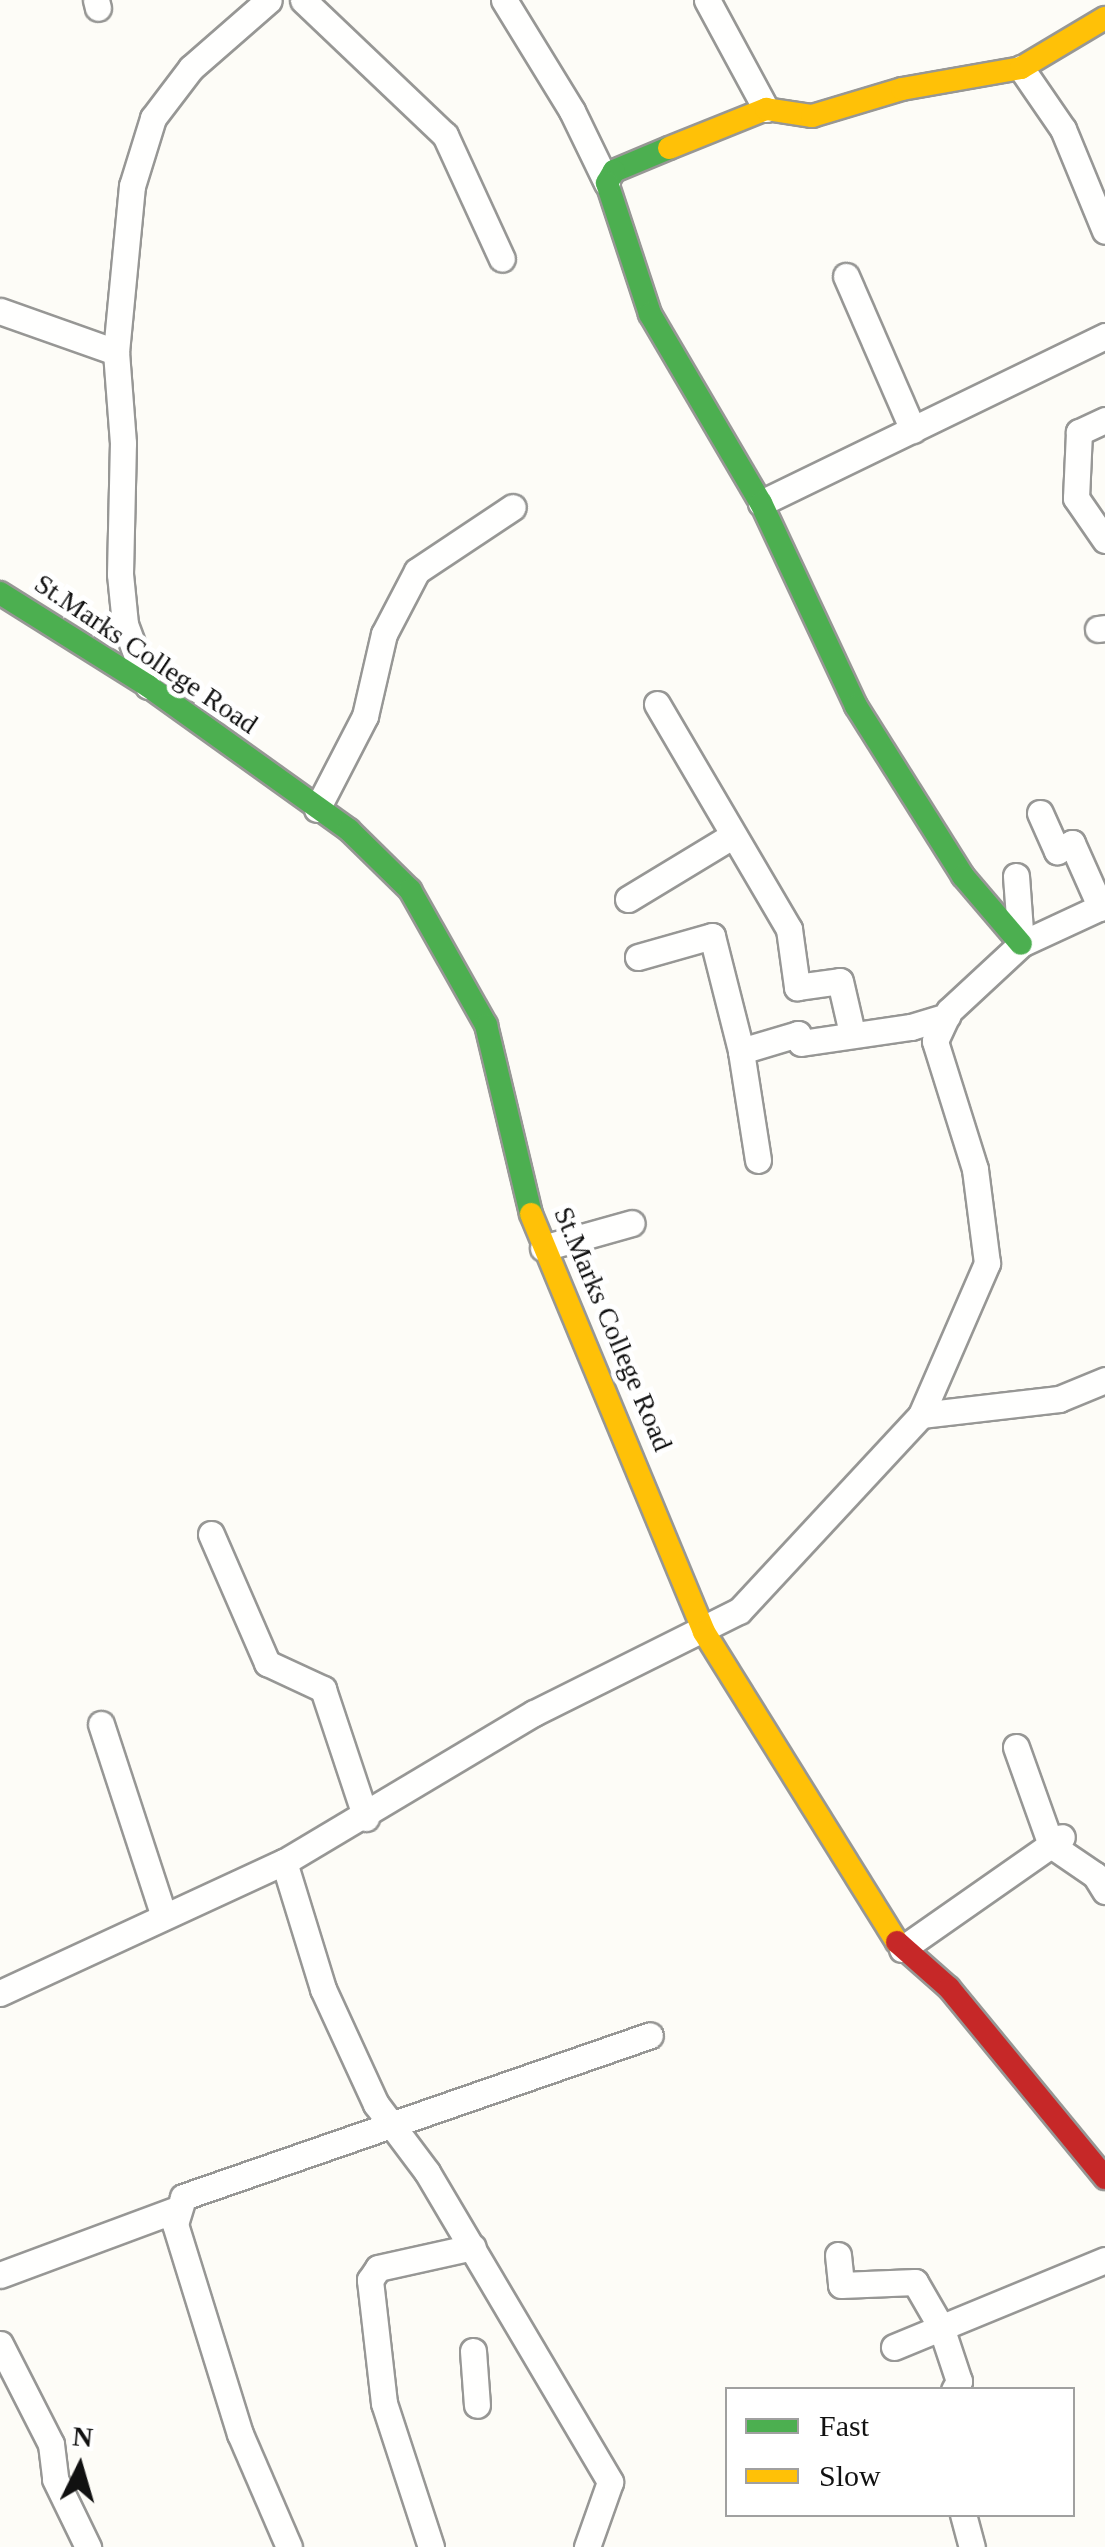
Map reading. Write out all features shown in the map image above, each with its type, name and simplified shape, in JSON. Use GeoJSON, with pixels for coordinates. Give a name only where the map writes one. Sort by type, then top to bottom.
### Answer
{"type":"FeatureCollection","features":[{"type":"Feature","properties":{"kind":"main road"},"geometry":{"type":"LineString","coordinates":[[1021,944],[964,876],[856,706],[761,503],[650,314],[606,183],[614,171],[766,110],[812,116],[902,88],[1020,68],[1105,18]]}},
{"type":"Feature","properties":{"kind":"main road","name":"St.Marks College Road"},"geometry":{"type":"LineString","coordinates":[[0,593],[148,686],[317,808],[410,890],[486,1025],[544,1248],[704,1632],[902,1949],[949,1988],[1105,2178]]}},
{"type":"Feature","properties":{"kind":"street"},"geometry":{"type":"LineString","coordinates":[[148,686],[125,624],[116,352],[132,186],[153,118],[191,68],[268,0]]}},
{"type":"Feature","properties":{"kind":"street"},"geometry":{"type":"LineString","coordinates":[[303,0],[445,135],[502,259]]}},
{"type":"Feature","properties":{"kind":"street"},"geometry":{"type":"LineString","coordinates":[[504,0],[572,111],[606,183]]}},
{"type":"Feature","properties":{"kind":"street"},"geometry":{"type":"LineString","coordinates":[[706,0],[766,110]]}},
{"type":"Feature","properties":{"kind":"street"},"geometry":{"type":"LineString","coordinates":[[1020,68],[1063,130],[1105,231]]}},
{"type":"Feature","properties":{"kind":"street"},"geometry":{"type":"LineString","coordinates":[[846,276],[912,430]]}},
{"type":"Feature","properties":{"kind":"street"},"geometry":{"type":"LineString","coordinates":[[0,311],[116,352]]}},
{"type":"Feature","properties":{"kind":"street"},"geometry":{"type":"LineString","coordinates":[[761,503],[1105,336]]}},
{"type":"Feature","properties":{"kind":"street"},"geometry":{"type":"LineString","coordinates":[[1105,420],[1079,432],[1076,452],[1076,498],[1105,540]]}},
{"type":"Feature","properties":{"kind":"street"},"geometry":{"type":"LineString","coordinates":[[317,808],[365,716],[384,634],[417,571],[513,507]]}},
{"type":"Feature","properties":{"kind":"street"},"geometry":{"type":"LineString","coordinates":[[658,704],[789,928],[797,986],[840,981],[852,1034]]}},
{"type":"Feature","properties":{"kind":"street"},"geometry":{"type":"LineString","coordinates":[[0,1994],[163,1914],[284,1862],[366,1818],[394,1793],[534,1714],[704,1632],[739,1611],[921,1415],[987,1263],[971,1154],[935,1041],[947,1016],[1021,944],[1103,907],[1072,843],[1058,850],[1040,813]]}},
{"type":"Feature","properties":{"kind":"street"},"geometry":{"type":"LineString","coordinates":[[628,899],[732,836]]}},
{"type":"Feature","properties":{"kind":"street"},"geometry":{"type":"LineString","coordinates":[[1016,876],[1021,944]]}},
{"type":"Feature","properties":{"kind":"street"},"geometry":{"type":"LineString","coordinates":[[638,957],[712,936],[741,1051],[758,1160]]}},
{"type":"Feature","properties":{"kind":"street"},"geometry":{"type":"LineString","coordinates":[[741,1051],[798,1034],[801,1043],[911,1028],[947,1016]]}},
{"type":"Feature","properties":{"kind":"street"},"geometry":{"type":"LineString","coordinates":[[544,1248],[632,1224]]}},
{"type":"Feature","properties":{"kind":"street"},"geometry":{"type":"LineString","coordinates":[[921,1415],[1060,1399],[1105,1380]]}},
{"type":"Feature","properties":{"kind":"street"},"geometry":{"type":"LineString","coordinates":[[211,1534],[266,1662],[323,1689],[366,1818]]}},
{"type":"Feature","properties":{"kind":"street"},"geometry":{"type":"LineString","coordinates":[[101,1724],[163,1914]]}},
{"type":"Feature","properties":{"kind":"street"},"geometry":{"type":"LineString","coordinates":[[1016,1747],[1056,1841],[1096,1876],[1105,1890]]}},
{"type":"Feature","properties":{"kind":"street"},"geometry":{"type":"LineString","coordinates":[[902,1949],[1056,1841]]}},
{"type":"Feature","properties":{"kind":"street"},"geometry":{"type":"LineString","coordinates":[[284,1862],[322,1989],[376,2104],[396,2125],[473,2247],[610,2482],[588,2547]]}},
{"type":"Feature","properties":{"kind":"street"},"geometry":{"type":"LineString","coordinates":[[0,2276],[175,2210],[184,2197],[650,2035]]}},
{"type":"Feature","properties":{"kind":"street"},"geometry":{"type":"LineString","coordinates":[[175,2210],[240,2434],[289,2547]]}},
{"type":"Feature","properties":{"kind":"street"},"geometry":{"type":"LineString","coordinates":[[430,2547],[384,2403],[370,2280],[378,2268],[473,2247]]}},
{"type":"Feature","properties":{"kind":"street"},"geometry":{"type":"LineString","coordinates":[[838,2256],[842,2285],[914,2282],[942,2327],[959,2381],[956,2387]]}},
{"type":"Feature","properties":{"kind":"street"},"geometry":{"type":"LineString","coordinates":[[894,2347],[1105,2260]]}},
{"type":"Feature","properties":{"kind":"street"},"geometry":{"type":"LineString","coordinates":[[0,2344],[51,2444],[56,2479],[88,2547]]}},
{"type":"Feature","properties":{"kind":"street"},"geometry":{"type":"LineString","coordinates":[[472,2352],[477,2405]]}},
{"type":"Feature","properties":{"kind":"street"},"geometry":{"type":"LineString","coordinates":[[964,2517],[972,2547]]}},
{"type":"Feature","properties":{"kind":"traffic: fast"},"geometry":{"type":"LineString","coordinates":[[669,148],[614,171],[607,183],[650,314],[761,503],[856,706],[963,876],[1021,944]]}},
{"type":"Feature","properties":{"kind":"traffic: fast"},"geometry":{"type":"LineString","coordinates":[[0,593],[148,686],[349,830],[410,890],[486,1025],[531,1214]]}},
{"type":"Feature","properties":{"kind":"traffic: slow"},"geometry":{"type":"LineString","coordinates":[[669,148],[766,109],[812,116],[902,89],[1021,68],[1105,18]]}},
{"type":"Feature","properties":{"kind":"traffic: slow"},"geometry":{"type":"LineString","coordinates":[[531,1214],[704,1632],[897,1942]]}},
{"type":"Feature","properties":{"kind":"traffic: jam"},"geometry":{"type":"LineString","coordinates":[[897,1942],[949,1988],[1105,2178]]}}]}
